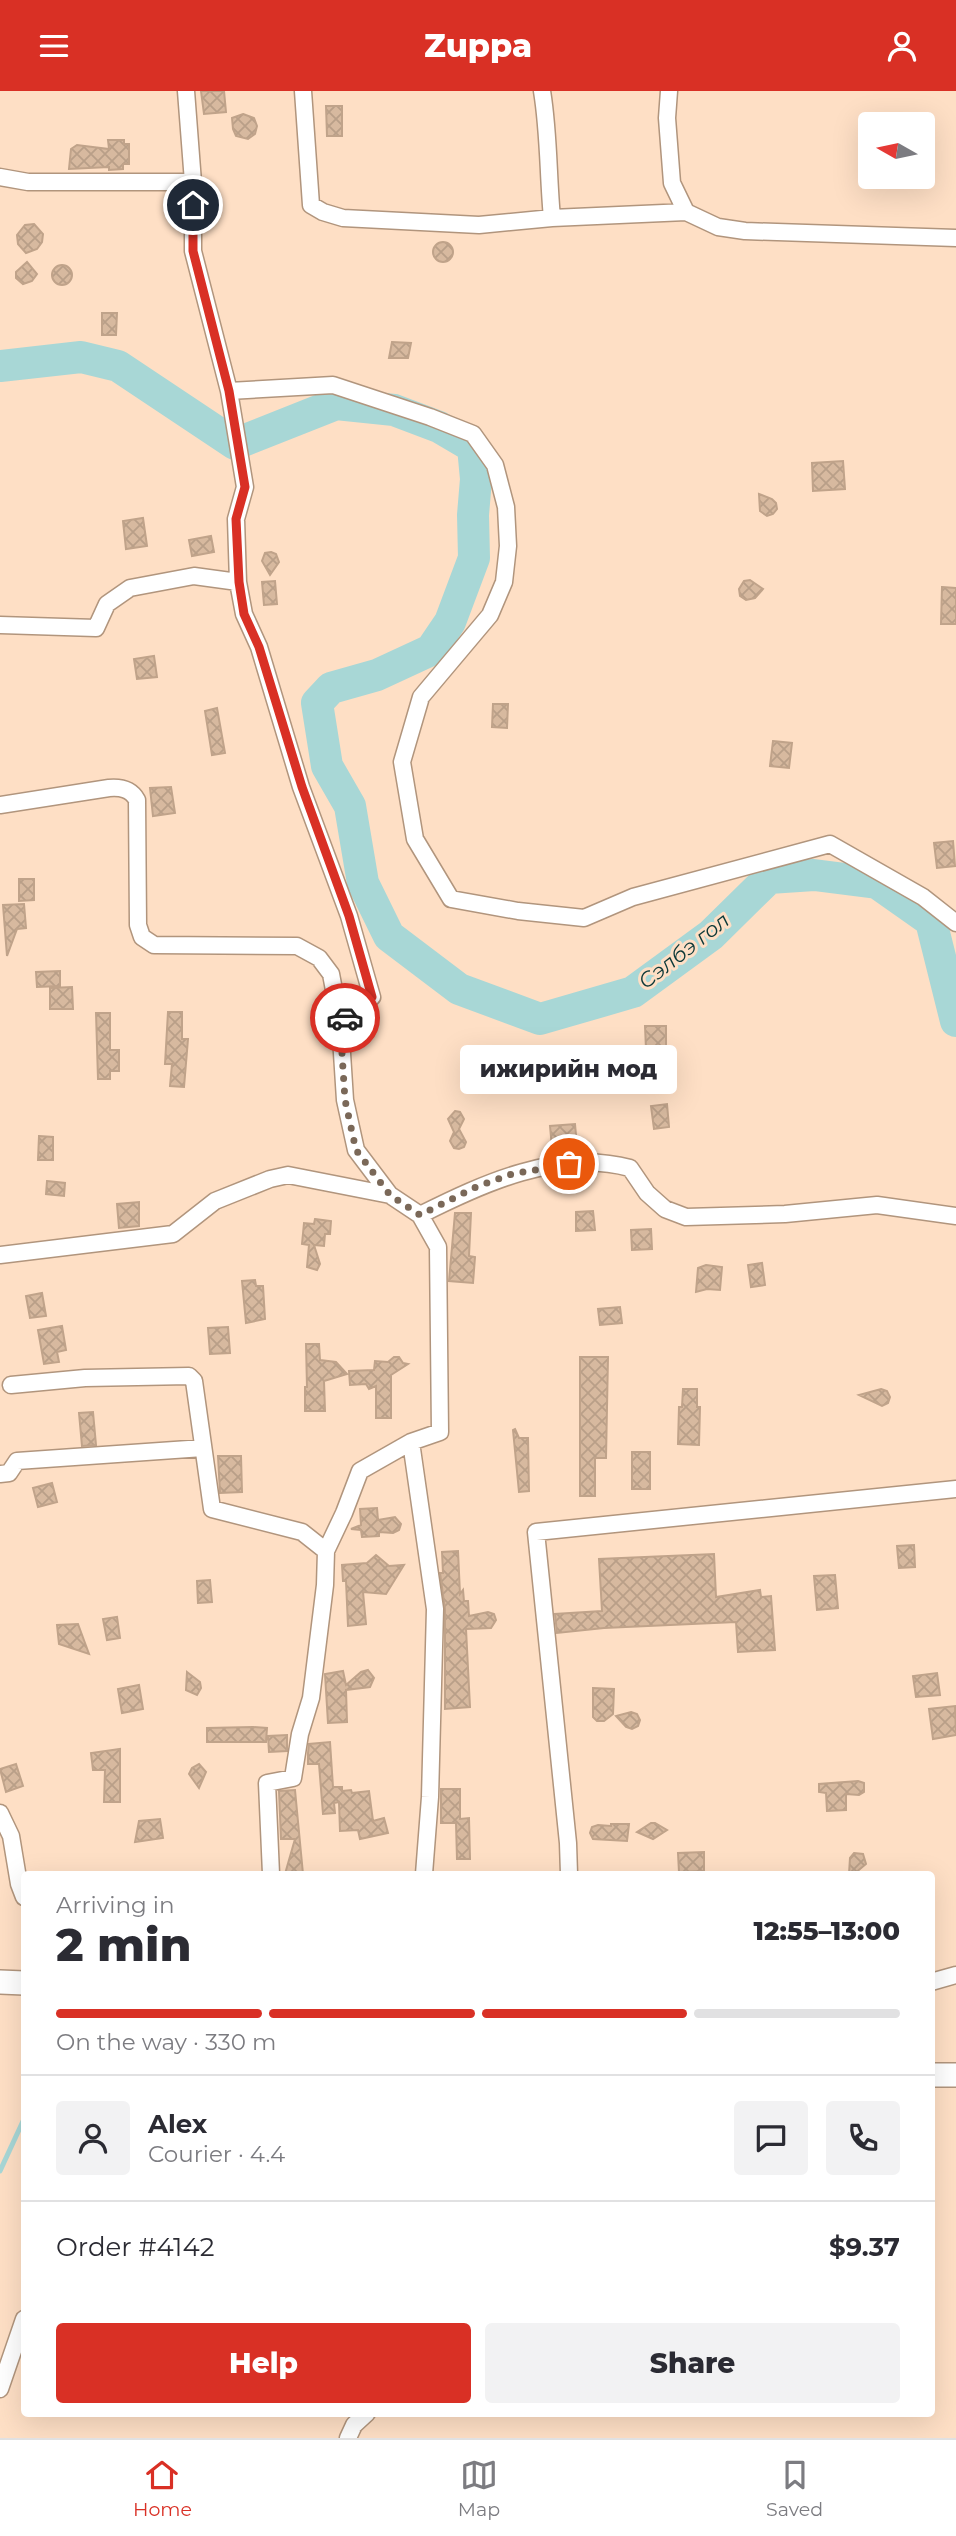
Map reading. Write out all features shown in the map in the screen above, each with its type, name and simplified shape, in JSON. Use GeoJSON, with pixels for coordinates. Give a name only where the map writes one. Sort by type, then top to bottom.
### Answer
{"type":"FeatureCollection","features":[{"type":"Feature","properties":{"kind":"main road"},"geometry":{"type":"LineString","coordinates":[[0,1982],[21,1983]]}},
{"type":"Feature","properties":{"kind":"main road"},"geometry":{"type":"LineString","coordinates":[[935,2075],[956,2075]]}},
{"type":"Feature","properties":{"kind":"street"},"geometry":{"type":"LineString","coordinates":[[186,91],[193,251],[230,396],[245,487],[236,519],[239,582],[244,614],[259,647],[302,787],[349,916],[372,997],[340,1022]]}},
{"type":"Feature","properties":{"kind":"street"},"geometry":{"type":"LineString","coordinates":[[303,91],[311,205],[343,218],[479,225],[552,218],[686,212],[718,227],[745,231],[956,238]]}},
{"type":"Feature","properties":{"kind":"street"},"geometry":{"type":"LineString","coordinates":[[542,91],[552,218]]}},
{"type":"Feature","properties":{"kind":"street"},"geometry":{"type":"LineString","coordinates":[[668,91],[667,118],[672,183],[686,212]]}},
{"type":"Feature","properties":{"kind":"street"},"geometry":{"type":"LineString","coordinates":[[0,177],[28,182],[192,182]]}},
{"type":"Feature","properties":{"kind":"street"},"geometry":{"type":"LineString","coordinates":[[230,396],[332,385],[473,434],[495,465],[506,507],[508,546],[505,582],[490,615],[421,697],[402,762],[415,839],[450,899],[518,911],[584,918],[633,897],[830,844],[923,897],[956,923]]}},
{"type":"Feature","properties":{"kind":"street"},"geometry":{"type":"LineString","coordinates":[[0,625],[96,628],[107,604],[130,587],[194,576],[239,582]]}},
{"type":"Feature","properties":{"kind":"street"},"geometry":{"type":"LineString","coordinates":[[0,805],[119,787],[133,794],[137,800],[138,925],[142,937],[154,945],[297,946],[319,958],[331,974],[340,1022],[345,1100],[356,1150],[390,1195],[420,1215],[438,1247],[440,1432],[411,1442],[360,1471],[326,1551],[312,1697],[300,1734],[293,1778],[267,1783],[271,1871]]}},
{"type":"Feature","properties":{"kind":"street"},"geometry":{"type":"LineString","coordinates":[[420,1215],[476,1187],[512,1174],[606,1161],[630,1168],[647,1193],[665,1209],[686,1217],[785,1214],[877,1205],[956,1216]]}},
{"type":"Feature","properties":{"kind":"street"},"geometry":{"type":"LineString","coordinates":[[0,1255],[173,1234],[215,1201],[270,1179],[288,1175],[390,1195]]}},
{"type":"Feature","properties":{"kind":"street"},"geometry":{"type":"LineString","coordinates":[[10,1385],[85,1378],[189,1376],[194,1381],[212,1509],[302,1532],[326,1551]]}},
{"type":"Feature","properties":{"kind":"street"},"geometry":{"type":"LineString","coordinates":[[411,1442],[435,1609],[430,1797],[424,1871]]}},
{"type":"Feature","properties":{"kind":"street"},"geometry":{"type":"LineString","coordinates":[[0,1473],[9,1473],[17,1461],[203,1448]]}},
{"type":"Feature","properties":{"kind":"street"},"geometry":{"type":"LineString","coordinates":[[569,1871],[536,1532],[956,1489]]}},
{"type":"Feature","properties":{"kind":"street"},"geometry":{"type":"LineString","coordinates":[[0,1813],[11,1836],[21,1889]]}},
{"type":"Feature","properties":{"kind":"street"},"geometry":{"type":"LineString","coordinates":[[935,1981],[956,1975]]}},
{"type":"Feature","properties":{"kind":"street"},"geometry":{"type":"LineString","coordinates":[[0,2389],[21,2328]]}},
{"type":"Feature","properties":{"kind":"street"},"geometry":{"type":"LineString","coordinates":[[348,2438],[354,2425],[363,2417]]}},
{"type":"Feature","properties":{"kind":"building"},"geometry":{"type":"Polygon","coordinates":[[[201,91],[224,91],[226,112],[204,114],[201,91]]]}},
{"type":"Feature","properties":{"kind":"building"},"geometry":{"type":"Polygon","coordinates":[[[326,106],[342,106],[342,136],[327,136],[326,106]]]}},
{"type":"Feature","properties":{"kind":"building"},"geometry":{"type":"Polygon","coordinates":[[[243,114],[254,118],[257,126],[255,134],[248,139],[236,136],[233,129],[232,118],[243,114]]]}},
{"type":"Feature","properties":{"kind":"building"},"geometry":{"type":"Polygon","coordinates":[[[108,140],[124,140],[124,144],[129,144],[129,164],[123,164],[123,169],[69,169],[71,149],[77,145],[109,149],[108,140]]]}},
{"type":"Feature","properties":{"kind":"building"},"geometry":{"type":"Polygon","coordinates":[[[34,224],[43,234],[42,242],[37,249],[26,253],[18,244],[17,235],[25,225],[34,224]]]}},
{"type":"Feature","properties":{"kind":"building"},"geometry":{"type":"Polygon","coordinates":[[[443,242],[450,245],[453,252],[450,259],[443,262],[436,259],[433,252],[436,245],[443,242]]]}},
{"type":"Feature","properties":{"kind":"building"},"geometry":{"type":"Polygon","coordinates":[[[27,262],[37,274],[32,281],[23,284],[16,278],[16,272],[27,262]]]}},
{"type":"Feature","properties":{"kind":"building"},"geometry":{"type":"Polygon","coordinates":[[[62,265],[69,268],[72,275],[69,282],[62,285],[55,282],[52,275],[55,268],[62,265]]]}},
{"type":"Feature","properties":{"kind":"building"},"geometry":{"type":"Polygon","coordinates":[[[102,313],[117,313],[116,335],[102,335],[102,313]]]}},
{"type":"Feature","properties":{"kind":"building"},"geometry":{"type":"Polygon","coordinates":[[[392,342],[411,343],[408,358],[389,358],[392,342]]]}},
{"type":"Feature","properties":{"kind":"building"},"geometry":{"type":"Polygon","coordinates":[[[843,461],[845,489],[813,491],[812,463],[843,461]]]}},
{"type":"Feature","properties":{"kind":"building"},"geometry":{"type":"Polygon","coordinates":[[[759,494],[776,503],[777,509],[773,514],[767,516],[760,511],[759,494]]]}},
{"type":"Feature","properties":{"kind":"building"},"geometry":{"type":"Polygon","coordinates":[[[143,518],[147,546],[126,549],[123,521],[143,518]]]}},
{"type":"Feature","properties":{"kind":"building"},"geometry":{"type":"Polygon","coordinates":[[[211,536],[214,552],[192,556],[189,540],[211,536]]]}},
{"type":"Feature","properties":{"kind":"building"},"geometry":{"type":"Polygon","coordinates":[[[265,553],[276,554],[279,562],[270,575],[262,561],[265,553]]]}},
{"type":"Feature","properties":{"kind":"building"},"geometry":{"type":"Polygon","coordinates":[[[750,580],[763,589],[755,598],[746,600],[740,596],[739,589],[744,581],[750,580]]]}},
{"type":"Feature","properties":{"kind":"building"},"geometry":{"type":"Polygon","coordinates":[[[275,581],[277,604],[264,605],[262,582],[275,581]]]}},
{"type":"Feature","properties":{"kind":"building"},"geometry":{"type":"Polygon","coordinates":[[[942,587],[956,588],[956,624],[941,624],[942,587]]]}},
{"type":"Feature","properties":{"kind":"building"},"geometry":{"type":"Polygon","coordinates":[[[154,656],[157,677],[137,679],[134,659],[154,656]]]}},
{"type":"Feature","properties":{"kind":"building"},"geometry":{"type":"Polygon","coordinates":[[[493,704],[508,704],[507,728],[492,727],[493,704]]]}},
{"type":"Feature","properties":{"kind":"building"},"geometry":{"type":"Polygon","coordinates":[[[217,708],[225,753],[212,755],[205,711],[217,708]]]}},
{"type":"Feature","properties":{"kind":"building"},"geometry":{"type":"Polygon","coordinates":[[[773,741],[792,743],[789,768],[770,766],[773,741]]]}},
{"type":"Feature","properties":{"kind":"building"},"geometry":{"type":"Polygon","coordinates":[[[171,787],[175,813],[153,816],[150,788],[171,787]]]}},
{"type":"Feature","properties":{"kind":"building"},"geometry":{"type":"Polygon","coordinates":[[[953,841],[955,866],[937,868],[934,843],[953,841]]]}},
{"type":"Feature","properties":{"kind":"building"},"geometry":{"type":"Polygon","coordinates":[[[19,879],[34,879],[34,900],[19,901],[19,879]]]}},
{"type":"Feature","properties":{"kind":"building"},"geometry":{"type":"Polygon","coordinates":[[[24,904],[26,928],[17,929],[7,956],[3,905],[24,904]]]}},
{"type":"Feature","properties":{"kind":"building"},"geometry":{"type":"Polygon","coordinates":[[[60,971],[60,986],[37,987],[36,972],[60,971]]]}},
{"type":"Feature","properties":{"kind":"building"},"geometry":{"type":"Polygon","coordinates":[[[72,987],[73,1009],[50,1009],[50,988],[72,987]]]}},
{"type":"Feature","properties":{"kind":"building"},"geometry":{"type":"Polygon","coordinates":[[[168,1012],[182,1012],[182,1039],[188,1039],[184,1087],[170,1086],[172,1064],[165,1064],[168,1012]]]}},
{"type":"Feature","properties":{"kind":"building"},"geometry":{"type":"Polygon","coordinates":[[[96,1013],[110,1013],[110,1050],[119,1050],[119,1071],[110,1071],[110,1079],[98,1079],[96,1013]]]}},
{"type":"Feature","properties":{"kind":"building"},"geometry":{"type":"Polygon","coordinates":[[[645,1026],[666,1026],[666,1049],[646,1049],[645,1026]]]}},
{"type":"Feature","properties":{"kind":"building"},"geometry":{"type":"Polygon","coordinates":[[[667,1104],[669,1127],[654,1129],[651,1106],[667,1104]]]}},
{"type":"Feature","properties":{"kind":"building"},"geometry":{"type":"Polygon","coordinates":[[[455,1111],[460,1112],[464,1119],[459,1129],[466,1142],[464,1147],[459,1149],[454,1148],[450,1141],[454,1132],[448,1119],[455,1111]]]}},
{"type":"Feature","properties":{"kind":"building"},"geometry":{"type":"Polygon","coordinates":[[[575,1124],[577,1146],[552,1148],[550,1126],[575,1124]]]}},
{"type":"Feature","properties":{"kind":"building"},"geometry":{"type":"Polygon","coordinates":[[[39,1136],[53,1137],[53,1160],[38,1160],[39,1136]]]}},
{"type":"Feature","properties":{"kind":"building"},"geometry":{"type":"Polygon","coordinates":[[[47,1181],[65,1183],[64,1196],[46,1194],[47,1181]]]}},
{"type":"Feature","properties":{"kind":"building"},"geometry":{"type":"Polygon","coordinates":[[[139,1202],[139,1226],[119,1228],[117,1204],[139,1202]]]}},
{"type":"Feature","properties":{"kind":"building"},"geometry":{"type":"Polygon","coordinates":[[[593,1211],[595,1230],[576,1231],[576,1212],[593,1211]]]}},
{"type":"Feature","properties":{"kind":"building"},"geometry":{"type":"Polygon","coordinates":[[[455,1213],[471,1213],[469,1256],[475,1257],[473,1283],[449,1281],[455,1213]]]}},
{"type":"Feature","properties":{"kind":"building"},"geometry":{"type":"Polygon","coordinates":[[[315,1219],[331,1221],[330,1234],[325,1234],[324,1246],[314,1245],[320,1264],[317,1270],[307,1267],[309,1245],[302,1244],[304,1223],[314,1224],[315,1219]]]}},
{"type":"Feature","properties":{"kind":"building"},"geometry":{"type":"Polygon","coordinates":[[[651,1229],[652,1249],[632,1250],[631,1230],[651,1229]]]}},
{"type":"Feature","properties":{"kind":"building"},"geometry":{"type":"Polygon","coordinates":[[[762,1263],[765,1285],[751,1287],[748,1265],[762,1263]]]}},
{"type":"Feature","properties":{"kind":"building"},"geometry":{"type":"Polygon","coordinates":[[[706,1265],[722,1267],[720,1290],[696,1292],[698,1268],[706,1265]]]}},
{"type":"Feature","properties":{"kind":"building"},"geometry":{"type":"Polygon","coordinates":[[[255,1280],[256,1286],[263,1286],[265,1319],[246,1323],[242,1281],[255,1280]]]}},
{"type":"Feature","properties":{"kind":"building"},"geometry":{"type":"Polygon","coordinates":[[[42,1293],[46,1316],[30,1318],[26,1296],[42,1293]]]}},
{"type":"Feature","properties":{"kind":"building"},"geometry":{"type":"Polygon","coordinates":[[[620,1307],[622,1323],[600,1325],[598,1309],[620,1307]]]}},
{"type":"Feature","properties":{"kind":"building"},"geometry":{"type":"Polygon","coordinates":[[[62,1326],[66,1350],[57,1352],[59,1362],[44,1364],[38,1330],[62,1326]]]}},
{"type":"Feature","properties":{"kind":"building"},"geometry":{"type":"Polygon","coordinates":[[[228,1327],[230,1353],[210,1354],[208,1328],[228,1327]]]}},
{"type":"Feature","properties":{"kind":"building"},"geometry":{"type":"Polygon","coordinates":[[[306,1344],[319,1344],[320,1360],[336,1362],[347,1374],[324,1381],[325,1411],[305,1411],[306,1344]]]}},
{"type":"Feature","properties":{"kind":"building"},"geometry":{"type":"Polygon","coordinates":[[[399,1357],[403,1363],[408,1364],[391,1375],[391,1418],[376,1418],[376,1386],[369,1389],[366,1384],[350,1385],[349,1371],[374,1370],[375,1361],[388,1362],[399,1357]]]}},
{"type":"Feature","properties":{"kind":"building"},"geometry":{"type":"Polygon","coordinates":[[[580,1357],[608,1357],[606,1458],[595,1458],[595,1496],[580,1496],[580,1357]]]}},
{"type":"Feature","properties":{"kind":"building"},"geometry":{"type":"Polygon","coordinates":[[[683,1389],[697,1389],[697,1407],[700,1407],[699,1445],[678,1444],[679,1407],[682,1407],[683,1389]]]}},
{"type":"Feature","properties":{"kind":"building"},"geometry":{"type":"Polygon","coordinates":[[[881,1389],[887,1391],[890,1397],[888,1403],[882,1406],[859,1395],[881,1389]]]}},
{"type":"Feature","properties":{"kind":"building"},"geometry":{"type":"Polygon","coordinates":[[[93,1412],[96,1445],[82,1446],[79,1413],[93,1412]]]}},
{"type":"Feature","properties":{"kind":"building"},"geometry":{"type":"Polygon","coordinates":[[[515,1429],[519,1438],[528,1438],[529,1491],[519,1492],[515,1429]]]}},
{"type":"Feature","properties":{"kind":"building"},"geometry":{"type":"Polygon","coordinates":[[[632,1452],[650,1452],[650,1489],[632,1489],[632,1452]]]}},
{"type":"Feature","properties":{"kind":"building"},"geometry":{"type":"Polygon","coordinates":[[[218,1456],[241,1456],[242,1492],[220,1493],[218,1456]]]}},
{"type":"Feature","properties":{"kind":"building"},"geometry":{"type":"Polygon","coordinates":[[[52,1483],[57,1502],[38,1507],[33,1488],[52,1483]]]}},
{"type":"Feature","properties":{"kind":"building"},"geometry":{"type":"Polygon","coordinates":[[[377,1508],[378,1520],[395,1517],[401,1524],[399,1530],[393,1533],[379,1532],[379,1536],[362,1537],[361,1530],[351,1529],[361,1525],[360,1509],[377,1508]]]}},
{"type":"Feature","properties":{"kind":"building"},"geometry":{"type":"Polygon","coordinates":[[[914,1545],[915,1567],[899,1568],[897,1546],[914,1545]]]}},
{"type":"Feature","properties":{"kind":"building"},"geometry":{"type":"Polygon","coordinates":[[[458,1551],[460,1594],[463,1590],[464,1601],[468,1601],[469,1616],[488,1612],[494,1614],[496,1620],[491,1628],[466,1629],[470,1707],[445,1709],[445,1609],[440,1573],[443,1573],[442,1552],[458,1551]]]}},
{"type":"Feature","properties":{"kind":"building"},"geometry":{"type":"Polygon","coordinates":[[[714,1554],[716,1597],[760,1590],[761,1597],[771,1596],[775,1650],[738,1652],[736,1622],[604,1628],[557,1633],[555,1614],[602,1611],[599,1559],[714,1554]]]}},
{"type":"Feature","properties":{"kind":"building"},"geometry":{"type":"Polygon","coordinates":[[[376,1555],[389,1566],[404,1565],[386,1594],[363,1592],[366,1624],[348,1626],[346,1581],[343,1581],[342,1565],[367,1563],[376,1555]]]}},
{"type":"Feature","properties":{"kind":"building"},"geometry":{"type":"Polygon","coordinates":[[[835,1575],[838,1608],[817,1610],[814,1576],[835,1575]]]}},
{"type":"Feature","properties":{"kind":"building"},"geometry":{"type":"Polygon","coordinates":[[[210,1580],[212,1602],[198,1603],[197,1581],[210,1580]]]}},
{"type":"Feature","properties":{"kind":"building"},"geometry":{"type":"Polygon","coordinates":[[[117,1617],[120,1638],[107,1640],[103,1619],[117,1617]]]}},
{"type":"Feature","properties":{"kind":"building"},"geometry":{"type":"Polygon","coordinates":[[[78,1624],[89,1654],[59,1644],[57,1625],[78,1624]]]}},
{"type":"Feature","properties":{"kind":"building"},"geometry":{"type":"Polygon","coordinates":[[[368,1670],[374,1678],[370,1687],[346,1690],[347,1722],[328,1723],[325,1674],[343,1671],[346,1685],[361,1672],[368,1670]]]}},
{"type":"Feature","properties":{"kind":"building"},"geometry":{"type":"Polygon","coordinates":[[[187,1672],[200,1682],[201,1688],[197,1695],[186,1690],[187,1672]]]}},
{"type":"Feature","properties":{"kind":"building"},"geometry":{"type":"Polygon","coordinates":[[[937,1673],[940,1695],[916,1697],[913,1676],[937,1673]]]}},
{"type":"Feature","properties":{"kind":"building"},"geometry":{"type":"Polygon","coordinates":[[[139,1685],[143,1709],[122,1713],[118,1689],[139,1685]]]}},
{"type":"Feature","properties":{"kind":"building"},"geometry":{"type":"Polygon","coordinates":[[[593,1688],[614,1689],[613,1714],[604,1721],[597,1721],[593,1717],[593,1688]]]}},
{"type":"Feature","properties":{"kind":"building"},"geometry":{"type":"Polygon","coordinates":[[[955,1706],[956,1735],[933,1739],[929,1709],[955,1706]]]}},
{"type":"Feature","properties":{"kind":"building"},"geometry":{"type":"Polygon","coordinates":[[[631,1712],[637,1714],[640,1720],[638,1726],[632,1729],[626,1727],[616,1716],[631,1712]]]}},
{"type":"Feature","properties":{"kind":"building"},"geometry":{"type":"Polygon","coordinates":[[[207,1728],[267,1728],[266,1742],[207,1742],[207,1728]]]}},
{"type":"Feature","properties":{"kind":"building"},"geometry":{"type":"Polygon","coordinates":[[[287,1735],[287,1751],[269,1752],[268,1736],[287,1735]]]}},
{"type":"Feature","properties":{"kind":"building"},"geometry":{"type":"Polygon","coordinates":[[[330,1742],[333,1787],[342,1787],[342,1791],[351,1790],[352,1793],[369,1791],[373,1821],[384,1818],[388,1833],[360,1839],[358,1830],[340,1831],[339,1802],[334,1803],[335,1813],[323,1814],[319,1764],[308,1764],[308,1753],[309,1744],[330,1742]]]}},
{"type":"Feature","properties":{"kind":"building"},"geometry":{"type":"Polygon","coordinates":[[[120,1749],[120,1802],[104,1802],[105,1770],[93,1770],[91,1753],[120,1749]]]}},
{"type":"Feature","properties":{"kind":"building"},"geometry":{"type":"Polygon","coordinates":[[[16,1764],[23,1786],[6,1792],[0,1769],[16,1764]]]}},
{"type":"Feature","properties":{"kind":"building"},"geometry":{"type":"Polygon","coordinates":[[[199,1764],[206,1772],[199,1788],[189,1774],[192,1768],[199,1764]]]}},
{"type":"Feature","properties":{"kind":"building"},"geometry":{"type":"Polygon","coordinates":[[[858,1781],[864,1783],[864,1792],[859,1795],[846,1794],[846,1810],[827,1811],[826,1793],[819,1792],[819,1784],[858,1781]]]}},
{"type":"Feature","properties":{"kind":"building"},"geometry":{"type":"Polygon","coordinates":[[[441,1789],[460,1789],[460,1819],[469,1818],[470,1859],[457,1859],[456,1823],[441,1823],[441,1789]]]}},
{"type":"Feature","properties":{"kind":"building"},"geometry":{"type":"Polygon","coordinates":[[[295,1790],[303,1871],[286,1871],[295,1839],[281,1839],[279,1791],[295,1790]]]}},
{"type":"Feature","properties":{"kind":"building"},"geometry":{"type":"Polygon","coordinates":[[[160,1819],[163,1838],[135,1842],[139,1821],[160,1819]]]}},
{"type":"Feature","properties":{"kind":"building"},"geometry":{"type":"Polygon","coordinates":[[[651,1823],[667,1830],[653,1839],[637,1832],[651,1823]]]}},
{"type":"Feature","properties":{"kind":"building"},"geometry":{"type":"Polygon","coordinates":[[[629,1824],[627,1841],[593,1839],[590,1833],[592,1827],[629,1824]]]}},
{"type":"Feature","properties":{"kind":"building"},"geometry":{"type":"Polygon","coordinates":[[[704,1852],[704,1871],[679,1871],[678,1853],[704,1852]]]}},
{"type":"Feature","properties":{"kind":"building"},"geometry":{"type":"Polygon","coordinates":[[[854,1853],[863,1854],[866,1864],[858,1871],[849,1871],[850,1858],[854,1853]]]}},
{"type":"Feature","properties":{"kind":"waterway","name":"Сэлбэ гол"},"geometry":{"type":"LineString","coordinates":[[0,366],[81,357],[118,366],[235,444],[336,404],[394,410],[439,427],[473,447],[476,479],[474,558],[450,622],[431,650],[377,675],[331,688],[317,703],[327,766],[350,806],[363,883],[389,936],[459,989],[540,1019],[633,992],[711,935],[769,878],[814,875],[877,883],[931,921],[956,1021]]}},
{"type":"Feature","properties":{"kind":"waterway"},"geometry":{"type":"LineString","coordinates":[[0,2171],[21,2126]]}},
{"type":"Feature","properties":{"kind":"way so far"},"geometry":{"type":"LineString","coordinates":[[345,1018],[340,1022],[345,1100],[356,1150],[390,1195],[420,1215],[476,1187],[512,1174],[569,1164]]}},
{"type":"Feature","properties":{"kind":"place","name":"ижирийн мод"},"geometry":{"type":"Point","coordinates":[569,1164]}},
{"type":"Feature","properties":{"kind":"route"},"geometry":{"type":"LineString","coordinates":[[193,205],[193,251],[229,391],[245,487],[236,519],[239,582],[244,614],[259,647],[302,787],[349,916],[372,997],[345,1018]]}}]}
